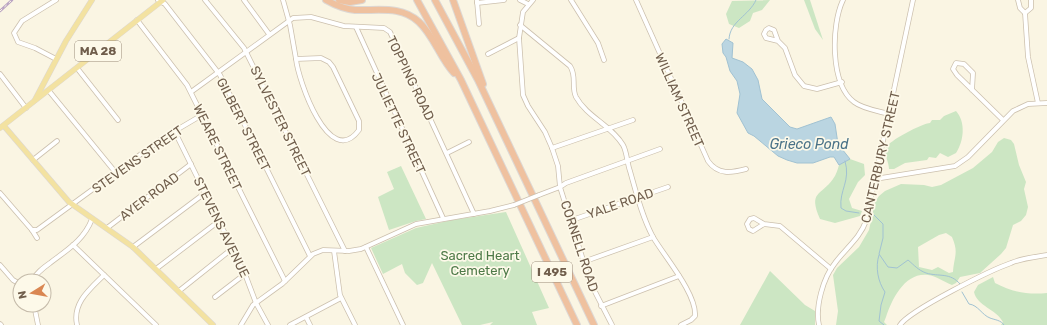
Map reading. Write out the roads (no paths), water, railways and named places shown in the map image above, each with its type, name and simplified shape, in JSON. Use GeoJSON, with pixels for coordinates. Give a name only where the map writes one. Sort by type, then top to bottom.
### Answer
{"type":"FeatureCollection","features":[{"type":"Feature","properties":{"kind":"highway"},"geometry":{"type":"LineString","coordinates":[[326,0],[339,6],[354,10],[397,10],[409,14],[420,22],[451,69],[461,80]]}},
{"type":"Feature","properties":{"kind":"highway"},"geometry":{"type":"LineString","coordinates":[[339,0],[350,2],[362,0]]}},
{"type":"Feature","properties":{"kind":"highway","name":"I 495"},"geometry":{"type":"LineString","coordinates":[[417,0],[461,80],[577,325]]}},
{"type":"Feature","properties":{"kind":"highway","name":"I 495"},"geometry":{"type":"LineString","coordinates":[[435,0],[486,98],[594,325]]}},
{"type":"Feature","properties":{"kind":"highway"},"geometry":{"type":"LineString","coordinates":[[453,0],[468,40],[486,98]]}},
{"type":"Feature","properties":{"kind":"main road","name":"MA 28"},"geometry":{"type":"LineString","coordinates":[[34,102],[56,59],[91,1]]}},
{"type":"Feature","properties":{"kind":"main road","name":"MA 28"},"geometry":{"type":"LineString","coordinates":[[2,127],[161,1]]}},
{"type":"Feature","properties":{"kind":"main road"},"geometry":{"type":"LineString","coordinates":[[44,81],[44,87],[49,91]]}},
{"type":"Feature","properties":{"kind":"main road"},"geometry":{"type":"LineString","coordinates":[[2,127],[72,204],[133,247],[213,325]]}},
{"type":"Feature","properties":{"kind":"street"},"geometry":{"type":"LineString","coordinates":[[56,0],[22,21],[14,33],[15,38],[21,44],[35,48],[56,59]]}},
{"type":"Feature","properties":{"kind":"street","name":"SYLVESTER STREET"},"geometry":{"type":"LineString","coordinates":[[205,0],[246,51],[345,251]]}},
{"type":"Feature","properties":{"kind":"street"},"geometry":{"type":"LineString","coordinates":[[244,0],[271,33]]}},
{"type":"Feature","properties":{"kind":"street"},"geometry":{"type":"LineString","coordinates":[[283,0],[289,20],[299,76],[306,95],[324,128],[330,135],[338,139],[348,138],[355,135],[360,128],[360,122],[332,65],[322,58],[296,59]]}},
{"type":"Feature","properties":{"kind":"street"},"geometry":{"type":"LineString","coordinates":[[479,24],[477,1],[504,0]]}},
{"type":"Feature","properties":{"kind":"street"},"geometry":{"type":"LineString","coordinates":[[520,0],[528,4],[533,0]]}},
{"type":"Feature","properties":{"kind":"street"},"geometry":{"type":"LineString","coordinates":[[571,0],[598,43],[604,60]]}},
{"type":"Feature","properties":{"kind":"street","name":"WILLIAM STREET"},"geometry":{"type":"LineString","coordinates":[[636,0],[708,162],[716,170],[723,172],[732,173],[746,169]]}},
{"type":"Feature","properties":{"kind":"street"},"geometry":{"type":"LineString","coordinates":[[843,0],[835,26],[834,41],[842,82],[848,97],[856,104],[889,114]]}},
{"type":"Feature","properties":{"kind":"street","name":"CANTERBURY STREET"},"geometry":{"type":"LineString","coordinates":[[819,325],[819,305],[831,268],[863,229],[913,0]]}},
{"type":"Feature","properties":{"kind":"street"},"geometry":{"type":"LineString","coordinates":[[1018,0],[1020,8],[1025,13],[1028,57],[1038,103]]}},
{"type":"Feature","properties":{"kind":"street"},"geometry":{"type":"LineString","coordinates":[[1025,13],[1031,8],[1032,0]]}},
{"type":"Feature","properties":{"kind":"street","name":"GILBERT STREET"},"geometry":{"type":"LineString","coordinates":[[161,1],[165,4],[218,72],[310,256]]}},
{"type":"Feature","properties":{"kind":"street","name":"CORNELL ROAD"},"geometry":{"type":"LineString","coordinates":[[528,4],[523,12],[519,38],[523,95],[552,148],[558,166],[560,187],[572,220],[583,262],[601,306],[612,325]]}},
{"type":"Feature","properties":{"kind":"street","name":"TOPPING ROAD"},"geometry":{"type":"LineString","coordinates":[[289,20],[304,16],[337,25],[384,28],[390,32],[474,214]]}},
{"type":"Feature","properties":{"kind":"street","name":"WEARE STREET"},"geometry":{"type":"LineString","coordinates":[[137,20],[191,92],[285,281]]}},
{"type":"Feature","properties":{"kind":"street"},"geometry":{"type":"LineString","coordinates":[[191,92],[289,20]]}},
{"type":"Feature","properties":{"kind":"street"},"geometry":{"type":"LineString","coordinates":[[520,25],[570,66],[574,75],[574,91],[579,101],[590,114],[609,128],[624,147],[638,196],[654,238],[679,276],[692,300],[696,312],[695,316],[691,320],[681,325]]}},
{"type":"Feature","properties":{"kind":"street","name":"JULIETTE STREET"},"geometry":{"type":"LineString","coordinates":[[356,27],[443,218]]}},
{"type":"Feature","properties":{"kind":"street"},"geometry":{"type":"LineString","coordinates":[[488,54],[519,38]]}},
{"type":"Feature","properties":{"kind":"street"},"geometry":{"type":"LineString","coordinates":[[778,41],[786,51],[795,75],[802,84],[809,88],[817,89],[842,82]]}},
{"type":"Feature","properties":{"kind":"street"},"geometry":{"type":"LineString","coordinates":[[972,90],[973,74],[964,64],[956,63],[953,70],[972,90],[1003,120]]}},
{"type":"Feature","properties":{"kind":"street"},"geometry":{"type":"LineString","coordinates":[[77,68],[118,120]]}},
{"type":"Feature","properties":{"kind":"street"},"geometry":{"type":"LineString","coordinates":[[0,74],[26,108]]}},
{"type":"Feature","properties":{"kind":"street"},"geometry":{"type":"LineString","coordinates":[[49,91],[116,174]]}},
{"type":"Feature","properties":{"kind":"street"},"geometry":{"type":"LineString","coordinates":[[875,179],[955,166],[968,157],[1003,120],[1018,108],[1038,103],[1047,103]]}},
{"type":"Feature","properties":{"kind":"street","name":"STEVENS STREET"},"geometry":{"type":"LineString","coordinates":[[32,230],[37,230],[116,174],[174,130],[202,115]]}},
{"type":"Feature","properties":{"kind":"street"},"geometry":{"type":"LineString","coordinates":[[552,148],[633,120]]}},
{"type":"Feature","properties":{"kind":"street","name":"STEVENS AVENUE"},"geometry":{"type":"LineString","coordinates":[[174,130],[233,248],[256,303],[268,325]]}},
{"type":"Feature","properties":{"kind":"street"},"geometry":{"type":"LineString","coordinates":[[33,160],[57,141]]}},
{"type":"Feature","properties":{"kind":"street"},"geometry":{"type":"LineString","coordinates":[[447,153],[470,142]]}},
{"type":"Feature","properties":{"kind":"street"},"geometry":{"type":"LineString","coordinates":[[241,325],[256,303],[285,281],[310,256],[323,250],[345,251],[368,246],[406,227],[443,218],[474,214],[514,205],[560,187],[566,183],[660,150]]}},
{"type":"Feature","properties":{"kind":"street","name":"AYER ROAD"},"geometry":{"type":"LineString","coordinates":[[107,228],[191,164]]}},
{"type":"Feature","properties":{"kind":"street","name":"YALE ROAD"},"geometry":{"type":"LineString","coordinates":[[572,220],[638,196],[668,187]]}},
{"type":"Feature","properties":{"kind":"street"},"geometry":{"type":"LineString","coordinates":[[0,193],[32,230],[37,238]]}},
{"type":"Feature","properties":{"kind":"street"},"geometry":{"type":"LineString","coordinates":[[133,247],[205,193]]}},
{"type":"Feature","properties":{"kind":"street"},"geometry":{"type":"LineString","coordinates":[[37,273],[74,245],[88,230],[92,219]]}},
{"type":"Feature","properties":{"kind":"street"},"geometry":{"type":"LineString","coordinates":[[156,269],[219,221]]}},
{"type":"Feature","properties":{"kind":"street"},"geometry":{"type":"LineString","coordinates":[[764,224],[776,224],[783,228],[831,268]]}},
{"type":"Feature","properties":{"kind":"street"},"geometry":{"type":"LineString","coordinates":[[583,262],[654,238]]}},
{"type":"Feature","properties":{"kind":"street"},"geometry":{"type":"LineString","coordinates":[[74,245],[156,325]]}},
{"type":"Feature","properties":{"kind":"street"},"geometry":{"type":"LineString","coordinates":[[368,246],[402,325]]}},
{"type":"Feature","properties":{"kind":"street"},"geometry":{"type":"LineString","coordinates":[[179,291],[233,248]]}},
{"type":"Feature","properties":{"kind":"street"},"geometry":{"type":"LineString","coordinates":[[334,251],[341,298],[355,325]]}},
{"type":"Feature","properties":{"kind":"street"},"geometry":{"type":"LineString","coordinates":[[900,325],[913,313],[998,268],[1019,260],[1047,255]]}},
{"type":"Feature","properties":{"kind":"street"},"geometry":{"type":"LineString","coordinates":[[0,265],[12,279]]}},
{"type":"Feature","properties":{"kind":"street"},"geometry":{"type":"LineString","coordinates":[[215,297],[245,274]]}},
{"type":"Feature","properties":{"kind":"street"},"geometry":{"type":"LineString","coordinates":[[77,325],[76,314],[78,307],[86,293],[104,275]]}},
{"type":"Feature","properties":{"kind":"street"},"geometry":{"type":"LineString","coordinates":[[601,306],[679,276]]}},
{"type":"Feature","properties":{"kind":"street"},"geometry":{"type":"LineString","coordinates":[[290,325],[341,298]]}},
{"type":"Feature","properties":{"kind":"street"},"geometry":{"type":"LineString","coordinates":[[36,313],[38,325]]}},
{"type":"Feature","properties":{"kind":"street"},"geometry":{"type":"LineString","coordinates":[[306,317],[310,325]]}},
{"type":"Feature","properties":{"kind":"water","name":"Grieco Pond"},"geometry":{"type":"Polygon","coordinates":[[[726,39],[733,43],[732,58],[743,62],[752,69],[758,80],[762,99],[790,127],[797,129],[831,117],[835,124],[838,144],[850,159],[839,165],[834,157],[813,163],[797,163],[778,156],[754,136],[748,133],[737,113],[740,94],[737,81],[730,71],[726,57],[723,53],[722,44],[726,39]]]}},
{"type":"Feature","properties":{"kind":"waterway"},"geometry":{"type":"LineString","coordinates":[[729,39],[730,33],[736,23],[753,6],[756,0]]}},
{"type":"Feature","properties":{"kind":"waterway"},"geometry":{"type":"LineString","coordinates":[[845,161],[847,174],[841,208],[846,211],[859,213]]}},
{"type":"Feature","properties":{"kind":"waterway"},"geometry":{"type":"LineString","coordinates":[[874,215],[883,224],[883,238],[879,254],[888,267],[897,268],[908,260],[923,272],[948,276],[960,284]]}},
{"type":"Feature","properties":{"kind":"waterway"},"geometry":{"type":"LineString","coordinates":[[879,255],[877,264],[878,274],[885,292],[881,305],[879,321],[884,325]]}},
{"type":"Feature","properties":{"kind":"waterway"},"geometry":{"type":"LineString","coordinates":[[962,292],[969,304],[975,306],[987,317],[1000,321],[1004,325]]}},
{"type":"Feature","properties":{"kind":"railway"},"geometry":{"type":"LineString","coordinates":[[0,11],[12,0]]}},
{"type":"Feature","properties":{"kind":"park label","name":"Sacred Heart Cemetery"},"geometry":{"type":"Point","coordinates":[480,262]}}]}
